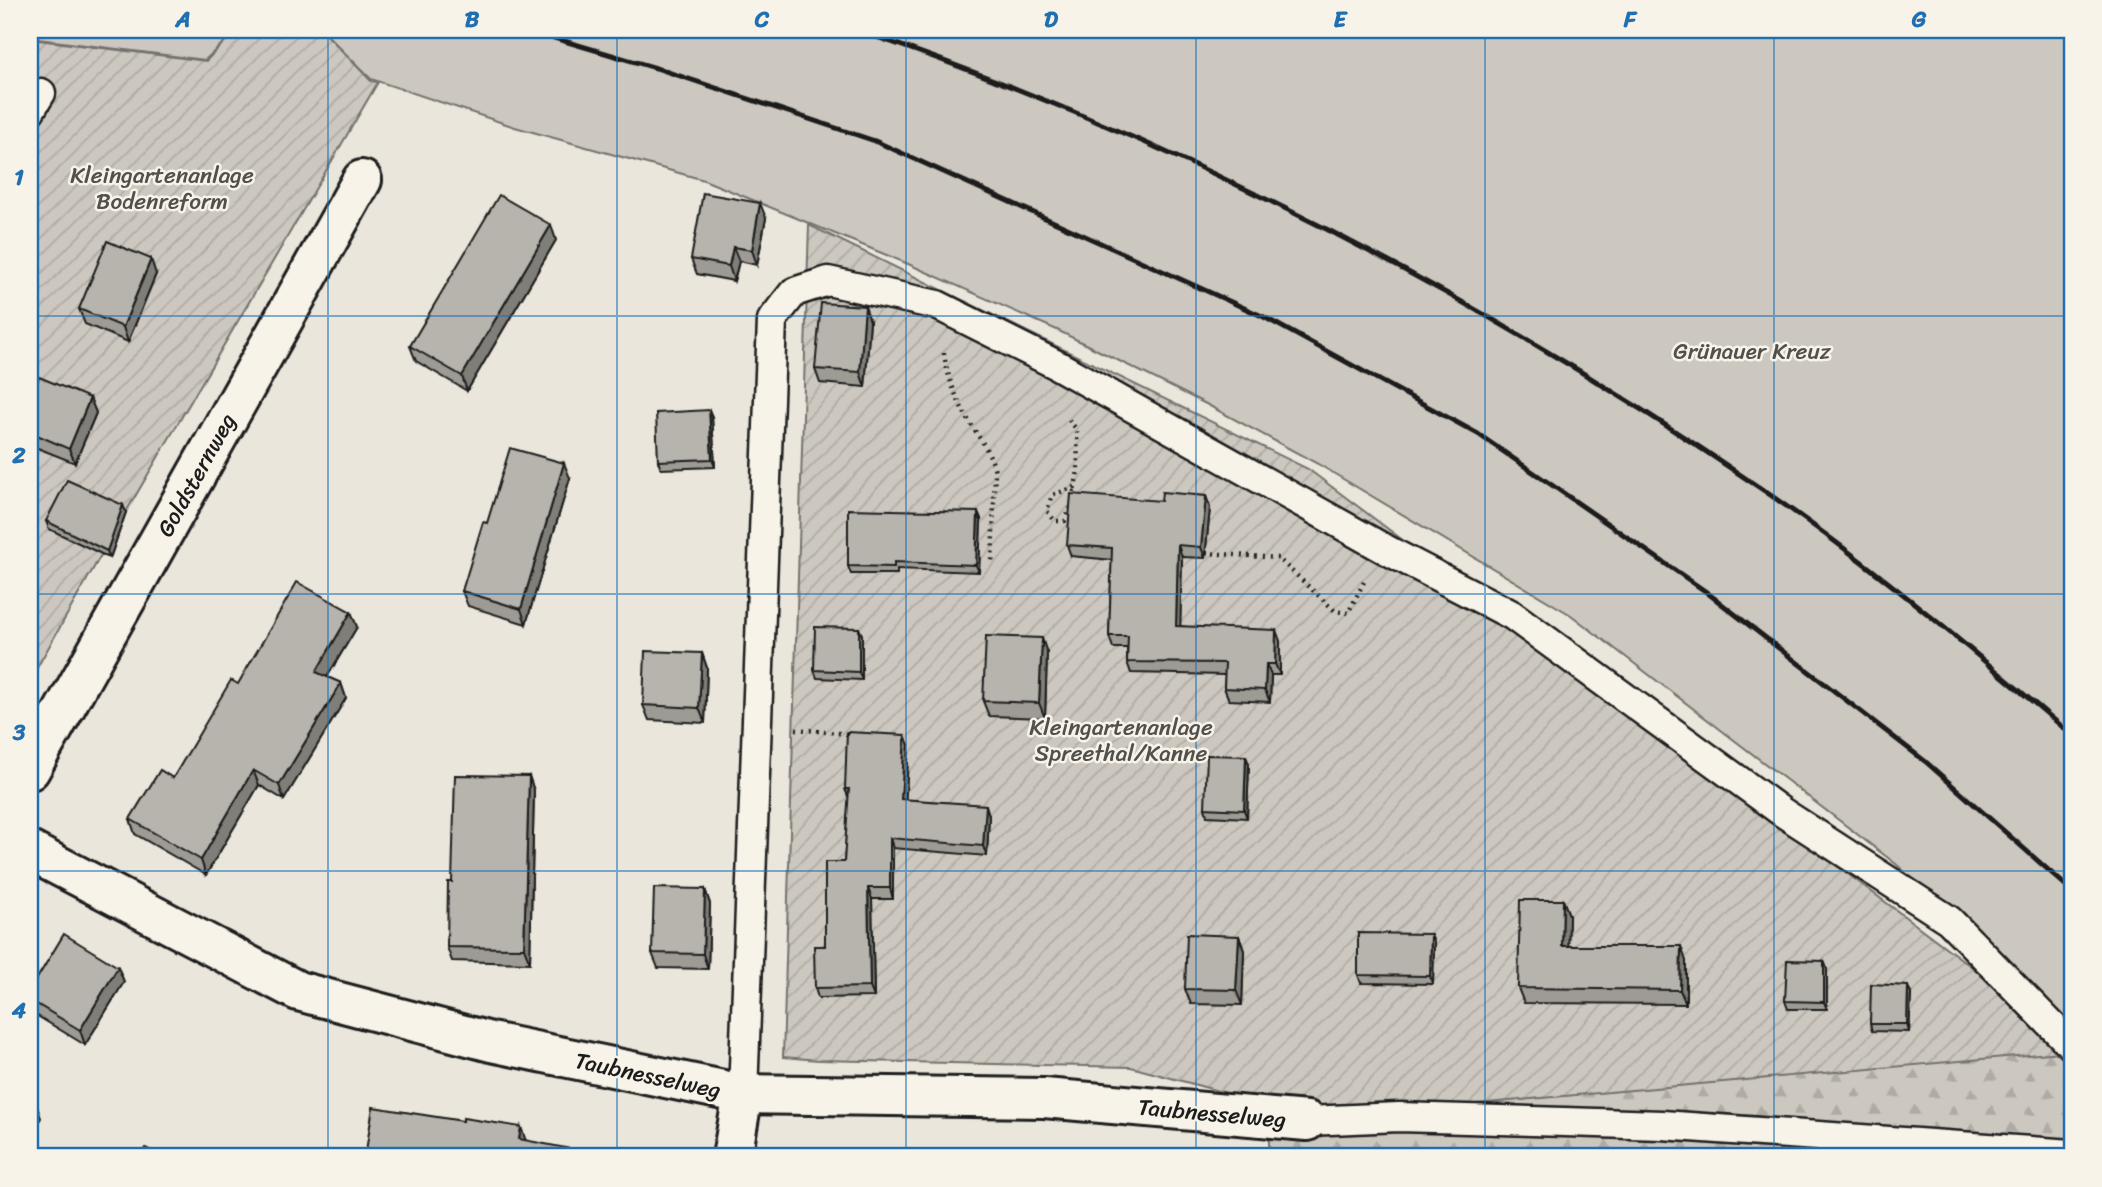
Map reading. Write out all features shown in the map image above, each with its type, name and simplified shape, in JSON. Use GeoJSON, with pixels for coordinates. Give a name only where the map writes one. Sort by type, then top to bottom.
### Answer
{"type":"FeatureCollection","features":[{"type":"Feature","properties":{"kind":"street","name":"Goldsternweg"},"geometry":{"type":"LineString","coordinates":[[30,770],[362,180]]}},
{"type":"Feature","properties":{"kind":"street","name":"Taubnesselweg"},"geometry":{"type":"LineString","coordinates":[[30,851],[298,991],[491,1042],[743,1094],[1044,1098],[1307,1121]]}},
{"type":"Feature","properties":{"kind":"street"},"geometry":{"type":"LineString","coordinates":[[732,1157],[743,1094]]}},
{"type":"Feature","properties":{"kind":"lane"},"geometry":{"type":"LineString","coordinates":[[743,1094],[772,320],[794,292],[828,281],[937,305],[1057,365],[1383,548],[1511,615],[1782,812],[1949,920],[2072,1046]]}},
{"type":"Feature","properties":{"kind":"lane"},"geometry":{"type":"LineString","coordinates":[[1307,1121],[1399,1117],[1662,1125],[2072,1154]]}},
{"type":"Feature","properties":{"kind":"path"},"geometry":{"type":"LineString","coordinates":[[949,311],[944,326],[943,345],[948,372],[970,422],[991,456],[995,471],[992,564]]}},
{"type":"Feature","properties":{"kind":"path"},"geometry":{"type":"LineString","coordinates":[[1057,365],[1052,381],[1056,402],[1077,429],[1078,471],[1075,487],[1065,521],[1055,521],[1047,511],[1052,495],[1075,487]]}},
{"type":"Feature","properties":{"kind":"path"},"geometry":{"type":"LineString","coordinates":[[1206,553],[1278,558],[1335,611],[1348,613],[1383,548]]}},
{"type":"Feature","properties":{"kind":"path"},"geometry":{"type":"LineString","coordinates":[[757,726],[847,734]]}},
{"type":"Feature","properties":{"kind":"green space"},"geometry":{"type":"Polygon","coordinates":[[[30,30],[237,30],[205,60],[30,38],[30,30]]]}},
{"type":"Feature","properties":{"kind":"green space","name":"Kleingartenanlage Bodenreform"},"geometry":{"type":"Polygon","coordinates":[[[236,30],[324,32],[371,81],[378,82],[126,512],[110,558],[101,555],[30,680],[30,39],[206,61],[236,30]]]}},
{"type":"Feature","properties":{"kind":"green space","name":"Grünauer Kreuz"},"geometry":{"type":"Polygon","coordinates":[[[279,30],[2072,30],[2072,1025],[1896,864],[1571,615],[1318,464],[1206,404],[1057,330],[906,263],[704,180],[515,127],[371,79],[324,32],[279,30]]]}},
{"type":"Feature","properties":{"kind":"green space","name":"Kleingartenanlage Spreethal/Kanne"},"geometry":{"type":"Polygon","coordinates":[[[809,225],[1308,469],[2072,1042],[2072,1051],[1317,1118],[1131,1067],[783,1057],[809,225]]]}},
{"type":"Feature","properties":{"kind":"green space"},"geometry":{"type":"Polygon","coordinates":[[[2072,1050],[2072,1157],[1269,1157],[1269,1134],[1317,1118],[2072,1050]]]}},
{"type":"Feature","properties":{"kind":"building"},"geometry":{"type":"Polygon","coordinates":[[[703,193],[760,203],[752,250],[733,247],[729,266],[691,259],[703,193]]]}},
{"type":"Feature","properties":{"kind":"building"},"geometry":{"type":"Polygon","coordinates":[[[499,195],[551,225],[462,376],[410,346],[499,195]]]}},
{"type":"Feature","properties":{"kind":"building"},"geometry":{"type":"Polygon","coordinates":[[[107,241],[151,259],[123,327],[79,309],[107,241]]]}},
{"type":"Feature","properties":{"kind":"building"},"geometry":{"type":"Polygon","coordinates":[[[821,303],[865,306],[860,372],[815,369],[821,303]]]}},
{"type":"Feature","properties":{"kind":"building"},"geometry":{"type":"Polygon","coordinates":[[[39,377],[90,398],[69,449],[30,432],[30,400],[39,377]]]}},
{"type":"Feature","properties":{"kind":"building"},"geometry":{"type":"Polygon","coordinates":[[[709,410],[712,459],[658,461],[656,413],[709,410]]]}},
{"type":"Feature","properties":{"kind":"building"},"geometry":{"type":"Polygon","coordinates":[[[510,448],[564,463],[521,609],[462,591],[510,448]]]}},
{"type":"Feature","properties":{"kind":"building"},"geometry":{"type":"Polygon","coordinates":[[[67,480],[123,505],[107,551],[46,521],[67,480]]]}},
{"type":"Feature","properties":{"kind":"building"},"geometry":{"type":"Polygon","coordinates":[[[1162,492],[1206,496],[1201,547],[1178,545],[1176,626],[1276,630],[1275,664],[1266,664],[1265,690],[1224,688],[1225,663],[1127,662],[1128,636],[1109,636],[1112,548],[1067,545],[1071,494],[1161,501],[1162,492]]]}},
{"type":"Feature","properties":{"kind":"building"},"geometry":{"type":"Polygon","coordinates":[[[848,509],[978,512],[976,565],[894,562],[894,567],[848,566],[848,509]]]}},
{"type":"Feature","properties":{"kind":"building"},"geometry":{"type":"Polygon","coordinates":[[[297,582],[351,612],[316,672],[341,683],[279,785],[253,770],[201,860],[130,819],[160,770],[173,778],[231,680],[238,684],[297,582]]]}},
{"type":"Feature","properties":{"kind":"building"},"geometry":{"type":"Polygon","coordinates":[[[815,627],[859,628],[859,672],[814,670],[815,627]]]}},
{"type":"Feature","properties":{"kind":"building"},"geometry":{"type":"Polygon","coordinates":[[[986,636],[1042,638],[1039,703],[983,701],[986,636]]]}},
{"type":"Feature","properties":{"kind":"building"},"geometry":{"type":"Polygon","coordinates":[[[645,651],[702,653],[699,708],[643,705],[645,651]]]}},
{"type":"Feature","properties":{"kind":"building"},"geometry":{"type":"Polygon","coordinates":[[[847,732],[905,735],[901,799],[986,805],[983,846],[890,838],[890,888],[868,888],[870,987],[815,988],[814,946],[825,946],[825,862],[844,862],[849,789],[845,789],[847,732]]]}},
{"type":"Feature","properties":{"kind":"building"},"geometry":{"type":"Polygon","coordinates":[[[1207,755],[1246,756],[1244,810],[1205,808],[1207,755]]]}},
{"type":"Feature","properties":{"kind":"building"},"geometry":{"type":"Polygon","coordinates":[[[455,775],[529,776],[524,948],[447,947],[455,775]]]}},
{"type":"Feature","properties":{"kind":"building"},"geometry":{"type":"Polygon","coordinates":[[[654,888],[705,889],[703,954],[652,953],[654,888]]]}},
{"type":"Feature","properties":{"kind":"building"},"geometry":{"type":"Polygon","coordinates":[[[1520,900],[1563,900],[1562,946],[1681,946],[1680,990],[1518,988],[1520,900]]]}},
{"type":"Feature","properties":{"kind":"building"},"geometry":{"type":"Polygon","coordinates":[[[1358,933],[1431,934],[1430,976],[1358,975],[1358,933]]]}},
{"type":"Feature","properties":{"kind":"building"},"geometry":{"type":"Polygon","coordinates":[[[64,934],[118,967],[80,1030],[30,1000],[30,990],[64,934]]]}},
{"type":"Feature","properties":{"kind":"building"},"geometry":{"type":"Polygon","coordinates":[[[1187,934],[1239,936],[1236,990],[1185,989],[1187,934]]]}},
{"type":"Feature","properties":{"kind":"building"},"geometry":{"type":"Polygon","coordinates":[[[1787,960],[1824,961],[1824,1002],[1785,1001],[1787,960]]]}},
{"type":"Feature","properties":{"kind":"building"},"geometry":{"type":"Polygon","coordinates":[[[1871,984],[1908,986],[1907,1024],[1870,1024],[1871,984]]]}},
{"type":"Feature","properties":{"kind":"building"},"geometry":{"type":"Polygon","coordinates":[[[30,1100],[36,1104],[30,1115],[30,1100]]]}},
{"type":"Feature","properties":{"kind":"building"},"geometry":{"type":"Polygon","coordinates":[[[373,1107],[521,1127],[519,1139],[612,1157],[365,1157],[373,1107]]]}},
{"type":"Feature","properties":{"kind":"building"},"geometry":{"type":"Polygon","coordinates":[[[146,1148],[161,1157],[140,1157],[146,1148]]]}},
{"type":"Feature","properties":{"kind":"building"},"geometry":{"type":"Polygon","coordinates":[[[912,1153],[986,1155],[986,1157],[912,1157],[912,1153]]]}},
{"type":"Feature","properties":{"kind":"railway"},"geometry":{"type":"LineString","coordinates":[[527,30],[656,68],[875,141],[1262,316],[1478,434],[1705,591],[1926,762],[2072,891]]}},
{"type":"Feature","properties":{"kind":"railway"},"geometry":{"type":"LineString","coordinates":[[856,30],[977,73],[1212,173],[1440,290],[1551,354],[1660,421],[1806,520],[1922,610],[2072,735]]}}]}
